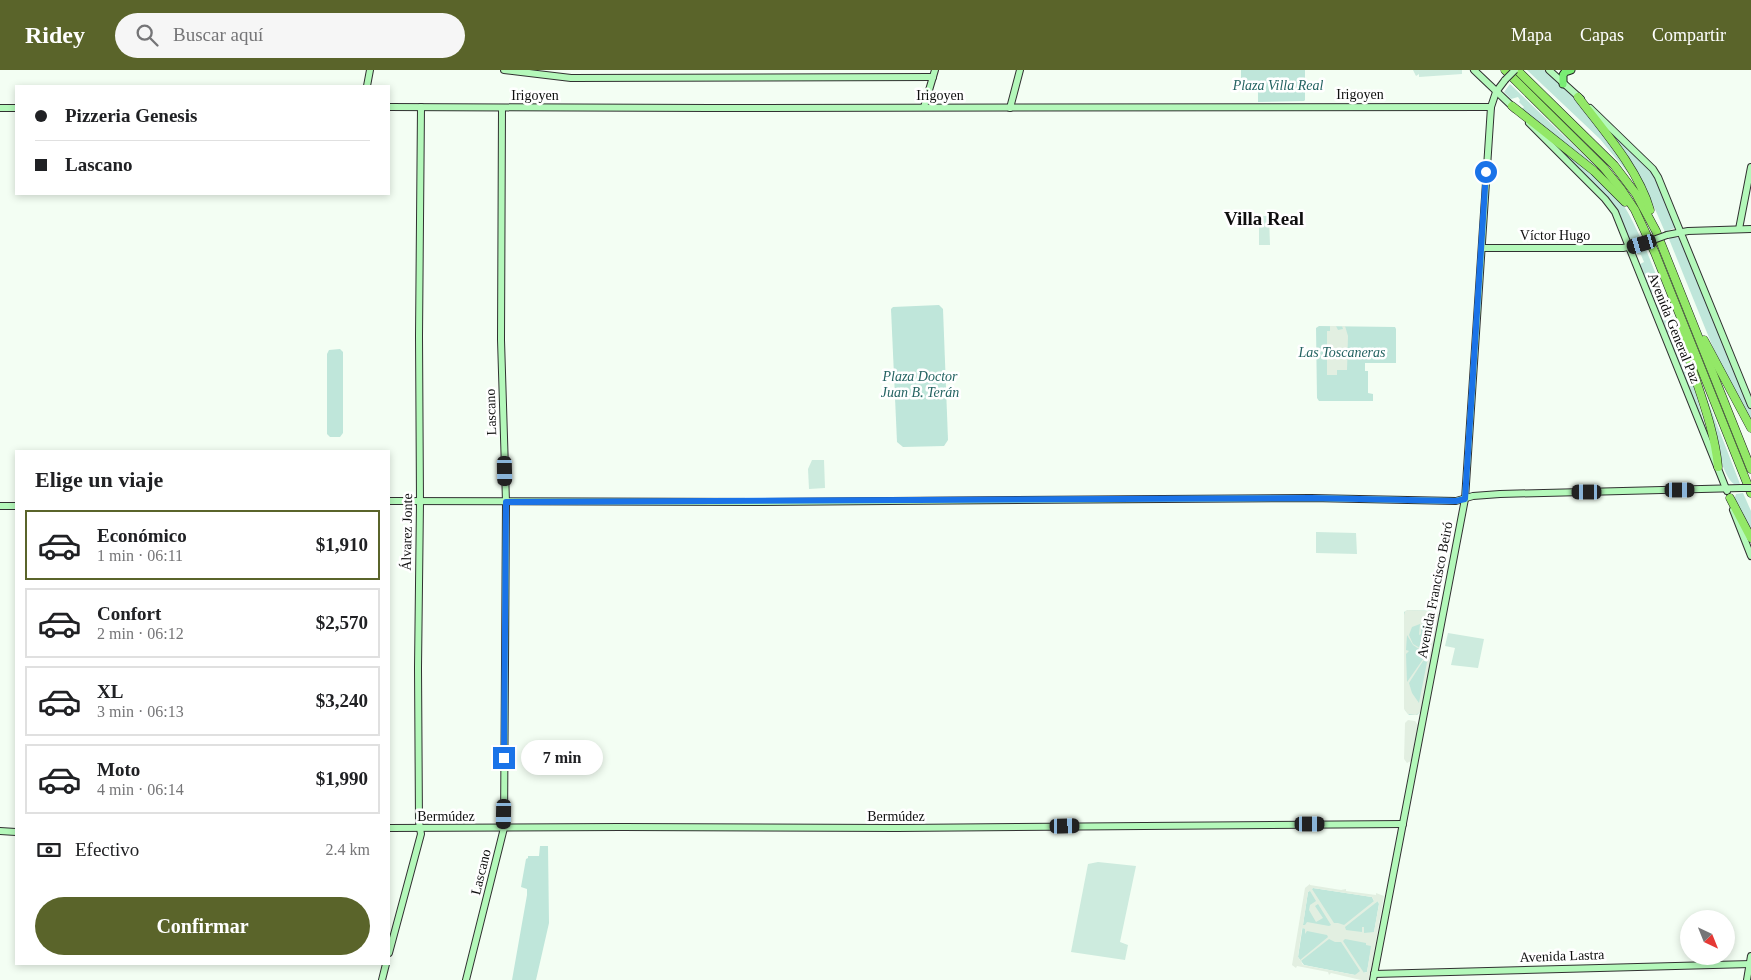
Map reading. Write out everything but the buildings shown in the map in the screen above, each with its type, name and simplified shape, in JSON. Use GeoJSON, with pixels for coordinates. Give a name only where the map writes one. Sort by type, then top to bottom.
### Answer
{"type":"FeatureCollection","features":[{"type":"Feature","properties":{"kind":"highway","name":"Avenida General Paz"},"geometry":{"type":"LineString","coordinates":[[1505,70],[1604,168],[1621,189],[1640,218],[1751,493]]}},
{"type":"Feature","properties":{"kind":"highway","name":"Avenida General Paz"},"geometry":{"type":"LineString","coordinates":[[1516,70],[1614,165],[1636,194],[1656,231],[1751,469]]}},
{"type":"Feature","properties":{"kind":"highway"},"geometry":{"type":"LineString","coordinates":[[1578,97],[1618,149],[1630,168],[1649,206],[1656,231]]}},
{"type":"Feature","properties":{"kind":"highway"},"geometry":{"type":"LineString","coordinates":[[1512,106],[1594,171],[1615,190],[1640,218]]}},
{"type":"Feature","properties":{"kind":"highway"},"geometry":{"type":"LineString","coordinates":[[1676,304],[1684,343],[1710,427],[1718,467]]}},
{"type":"Feature","properties":{"kind":"highway"},"geometry":{"type":"LineString","coordinates":[[1689,313],[1751,428]]}},
{"type":"Feature","properties":{"kind":"highway"},"geometry":{"type":"LineString","coordinates":[[1730,498],[1751,538]]}},
{"type":"Feature","properties":{"kind":"main road"},"geometry":{"type":"LineString","coordinates":[[1563,84],[1563,75],[1570,70]]}},
{"type":"Feature","properties":{"kind":"street"},"geometry":{"type":"LineString","coordinates":[[367,85],[370,70]]}},
{"type":"Feature","properties":{"kind":"street"},"geometry":{"type":"LineString","coordinates":[[504,70],[571,78],[934,73],[924,107]]}},
{"type":"Feature","properties":{"kind":"street"},"geometry":{"type":"LineString","coordinates":[[1010,108],[1020,70]]}},
{"type":"Feature","properties":{"kind":"street","name":"Avenida General Paz"},"geometry":{"type":"LineString","coordinates":[[1474,70],[1609,203],[1615,212],[1718,467],[1751,556]]}},
{"type":"Feature","properties":{"kind":"street","name":"Avenida Francisco Beiró"},"geometry":{"type":"LineString","coordinates":[[1374,977],[1465,499],[1491,107],[1496,92],[1516,70]]}},
{"type":"Feature","properties":{"kind":"street"},"geometry":{"type":"LineString","coordinates":[[1548,70],[1653,169],[1751,405]]}},
{"type":"Feature","properties":{"kind":"street"},"geometry":{"type":"LineString","coordinates":[[1491,107],[1486,82],[1494,84],[1504,81]]}},
{"type":"Feature","properties":{"kind":"street","name":"Irigoyen"},"geometry":{"type":"LineString","coordinates":[[390,106],[502,108],[1491,107]]}},
{"type":"Feature","properties":{"kind":"street","name":"Álvarez Jonte"},"geometry":{"type":"LineString","coordinates":[[390,949],[421,834],[418,668],[421,107]]}},
{"type":"Feature","properties":{"kind":"street"},"geometry":{"type":"LineString","coordinates":[[0,108],[15,108]]}},
{"type":"Feature","properties":{"kind":"street","name":"Lascano"},"geometry":{"type":"LineString","coordinates":[[466,980],[504,828],[506,502],[501,340],[502,108]]}},
{"type":"Feature","properties":{"kind":"street"},"geometry":{"type":"LineString","coordinates":[[1739,229],[1751,167]]}},
{"type":"Feature","properties":{"kind":"street","name":"Víctor Hugo"},"geometry":{"type":"LineString","coordinates":[[1482,248],[1628,248],[1680,232],[1751,229]]}},
{"type":"Feature","properties":{"kind":"street"},"geometry":{"type":"LineString","coordinates":[[390,502],[1305,498],[1456,501],[1473,496],[1506,494],[1751,488]]}},
{"type":"Feature","properties":{"kind":"street"},"geometry":{"type":"LineString","coordinates":[[0,506],[15,506]]}},
{"type":"Feature","properties":{"kind":"street","name":"Bermúdez"},"geometry":{"type":"LineString","coordinates":[[390,828],[897,828],[1404,824]]}},
{"type":"Feature","properties":{"kind":"street"},"geometry":{"type":"LineString","coordinates":[[0,832],[15,832]]}},
{"type":"Feature","properties":{"kind":"street"},"geometry":{"type":"LineString","coordinates":[[1747,980],[1751,956]]}},
{"type":"Feature","properties":{"kind":"street","name":"Avenida Lastra"},"geometry":{"type":"LineString","coordinates":[[1374,977],[1750,964]]}},
{"type":"Feature","properties":{"kind":"street"},"geometry":{"type":"LineString","coordinates":[[382,980],[386,965]]}},
{"type":"Feature","properties":{"kind":"green space","name":"Plaza Villa Real"},"geometry":{"type":"Polygon","coordinates":[[[1241,70],[1305,70],[1305,100],[1258,102],[1258,88],[1241,88],[1241,70]]]}},
{"type":"Feature","properties":{"kind":"green space"},"geometry":{"type":"Polygon","coordinates":[[[1527,70],[1544,70],[1574,97],[1614,147],[1628,173],[1600,139],[1527,70]]]}},
{"type":"Feature","properties":{"kind":"green space"},"geometry":{"type":"Polygon","coordinates":[[[1510,84],[1595,166],[1521,110],[1524,107],[1519,102],[1518,97],[1511,99],[1504,92],[1510,84]]]}},
{"type":"Feature","properties":{"kind":"green space"},"geometry":{"type":"Polygon","coordinates":[[[1598,119],[1653,174],[1677,227],[1665,232],[1648,193],[1598,119]]]}},
{"type":"Feature","properties":{"kind":"green space"},"geometry":{"type":"Polygon","coordinates":[[[1533,124],[1607,185],[1627,211],[1641,239],[1630,242],[1612,203],[1533,124]]]}},
{"type":"Feature","properties":{"kind":"green space"},"geometry":{"type":"Polygon","coordinates":[[[1672,237],[1681,240],[1751,406],[1751,425],[1714,350],[1669,239],[1672,237]]]}},
{"type":"Feature","properties":{"kind":"green space"},"geometry":{"type":"Polygon","coordinates":[[[1645,247],[1671,312],[1707,434],[1672,350],[1640,264],[1644,262],[1641,255],[1637,254],[1639,249],[1645,247]]]}},
{"type":"Feature","properties":{"kind":"green space","name":"Plaza Doctor Juan B. Terán"},"geometry":{"type":"Polygon","coordinates":[[[939,305],[943,309],[948,440],[944,446],[903,447],[897,442],[891,309],[893,307],[939,305]]]}},
{"type":"Feature","properties":{"kind":"green space","name":"Las Toscaneras"},"geometry":{"type":"Polygon","coordinates":[[[1319,326],[1395,327],[1396,363],[1365,363],[1365,371],[1368,371],[1368,393],[1373,394],[1373,401],[1319,401],[1317,398],[1316,328],[1319,326]]]}},
{"type":"Feature","properties":{"kind":"green space"},"geometry":{"type":"Polygon","coordinates":[[[340,349],[343,352],[343,433],[340,437],[330,437],[327,434],[327,354],[329,350],[340,349]]]}},
{"type":"Feature","properties":{"kind":"green space"},"geometry":{"type":"Polygon","coordinates":[[[1697,373],[1740,484],[1734,484],[1728,477],[1717,450],[1697,373]]]}},
{"type":"Feature","properties":{"kind":"green space"},"geometry":{"type":"Polygon","coordinates":[[[1743,493],[1751,511],[1751,533],[1734,500],[1736,494],[1743,493]]]}},
{"type":"Feature","properties":{"kind":"green space"},"geometry":{"type":"Polygon","coordinates":[[[1408,610],[1436,611],[1439,615],[1421,711],[1417,715],[1409,715],[1405,710],[1404,612],[1408,610]]]}},
{"type":"Feature","properties":{"kind":"green space"},"geometry":{"type":"Polygon","coordinates":[[[540,846],[548,846],[549,923],[536,980],[512,980],[527,895],[527,889],[521,887],[526,859],[528,856],[539,856],[540,846]]]}},
{"type":"Feature","properties":{"kind":"green space"},"geometry":{"type":"Polygon","coordinates":[[[1313,888],[1372,897],[1375,903],[1378,901],[1367,972],[1355,975],[1304,965],[1298,957],[1308,892],[1313,888]]]}},
{"type":"Feature","properties":{"kind":"shaded area"},"geometry":{"type":"Polygon","coordinates":[[[1413,70],[1462,70],[1462,74],[1419,77],[1419,74],[1416,76],[1413,70]]]}},
{"type":"Feature","properties":{"kind":"shaded area"},"geometry":{"type":"Polygon","coordinates":[[[1259,216],[1269,216],[1270,245],[1259,245],[1259,216]]]}},
{"type":"Feature","properties":{"kind":"shaded area"},"geometry":{"type":"Polygon","coordinates":[[[1330,326],[1336,326],[1338,330],[1343,329],[1342,326],[1345,326],[1348,336],[1347,370],[1337,370],[1337,375],[1327,375],[1327,359],[1337,358],[1337,351],[1327,351],[1327,331],[1330,331],[1330,326]]]}},
{"type":"Feature","properties":{"kind":"shaded area"},"geometry":{"type":"Polygon","coordinates":[[[812,460],[824,460],[825,488],[809,489],[808,469],[812,460]]]}},
{"type":"Feature","properties":{"kind":"shaded area"},"geometry":{"type":"Polygon","coordinates":[[[1316,532],[1356,533],[1357,554],[1316,553],[1316,532]]]}},
{"type":"Feature","properties":{"kind":"shaded area"},"geometry":{"type":"Polygon","coordinates":[[[1405,611],[1436,611],[1439,615],[1421,711],[1416,715],[1408,714],[1404,709],[1405,611]],[[1420,624],[1412,627],[1409,635],[1413,644],[1420,648],[1427,644],[1429,635],[1427,628],[1421,624],[1421,634],[1419,635],[1420,624]],[[1407,635],[1406,650],[1409,651],[1406,654],[1407,682],[1426,655],[1426,651],[1425,648],[1419,649],[1413,645],[1407,635]],[[1428,657],[1423,661],[1409,683],[1412,693],[1419,703],[1428,657]]]}},
{"type":"Feature","properties":{"kind":"shaded area"},"geometry":{"type":"Polygon","coordinates":[[[1448,633],[1484,639],[1478,668],[1451,665],[1455,648],[1445,646],[1448,633]]]}},
{"type":"Feature","properties":{"kind":"shaded area"},"geometry":{"type":"Polygon","coordinates":[[[1408,720],[1415,721],[1418,725],[1411,761],[1407,763],[1404,759],[1405,723],[1408,720]]]}},
{"type":"Feature","properties":{"kind":"shaded area"},"geometry":{"type":"Polygon","coordinates":[[[1098,862],[1136,866],[1120,942],[1128,945],[1125,960],[1071,952],[1088,864],[1098,862]]]}},
{"type":"Feature","properties":{"kind":"shaded area"},"geometry":{"type":"Polygon","coordinates":[[[1310,884],[1341,890],[1346,889],[1346,891],[1376,895],[1376,893],[1384,896],[1369,980],[1331,973],[1329,975],[1328,972],[1297,966],[1296,968],[1292,965],[1305,888],[1310,884]],[[1312,889],[1334,923],[1344,925],[1374,901],[1372,897],[1312,889]],[[1310,891],[1308,892],[1303,925],[1307,922],[1331,925],[1318,904],[1315,906],[1323,918],[1316,922],[1309,910],[1310,905],[1316,901],[1310,891]],[[1378,901],[1345,927],[1346,930],[1362,932],[1362,927],[1364,927],[1364,933],[1374,932],[1378,901]],[[1302,928],[1298,957],[1300,960],[1328,937],[1327,935],[1307,931],[1305,934],[1305,929],[1302,928]],[[1329,939],[1301,961],[1303,965],[1355,975],[1360,971],[1341,942],[1329,939]],[[1345,939],[1343,941],[1364,973],[1367,972],[1371,946],[1366,945],[1366,943],[1345,939]]]}},
{"type":"Feature","properties":{"kind":"district","name":"Villa Real"},"geometry":{"type":"Point","coordinates":[1264,218]}},
{"type":"Feature","properties":{"kind":"route"},"geometry":{"type":"LineString","coordinates":[[504,758],[506,502],[1311,498],[1456,501],[1465,499],[1486,172]]}}]}
